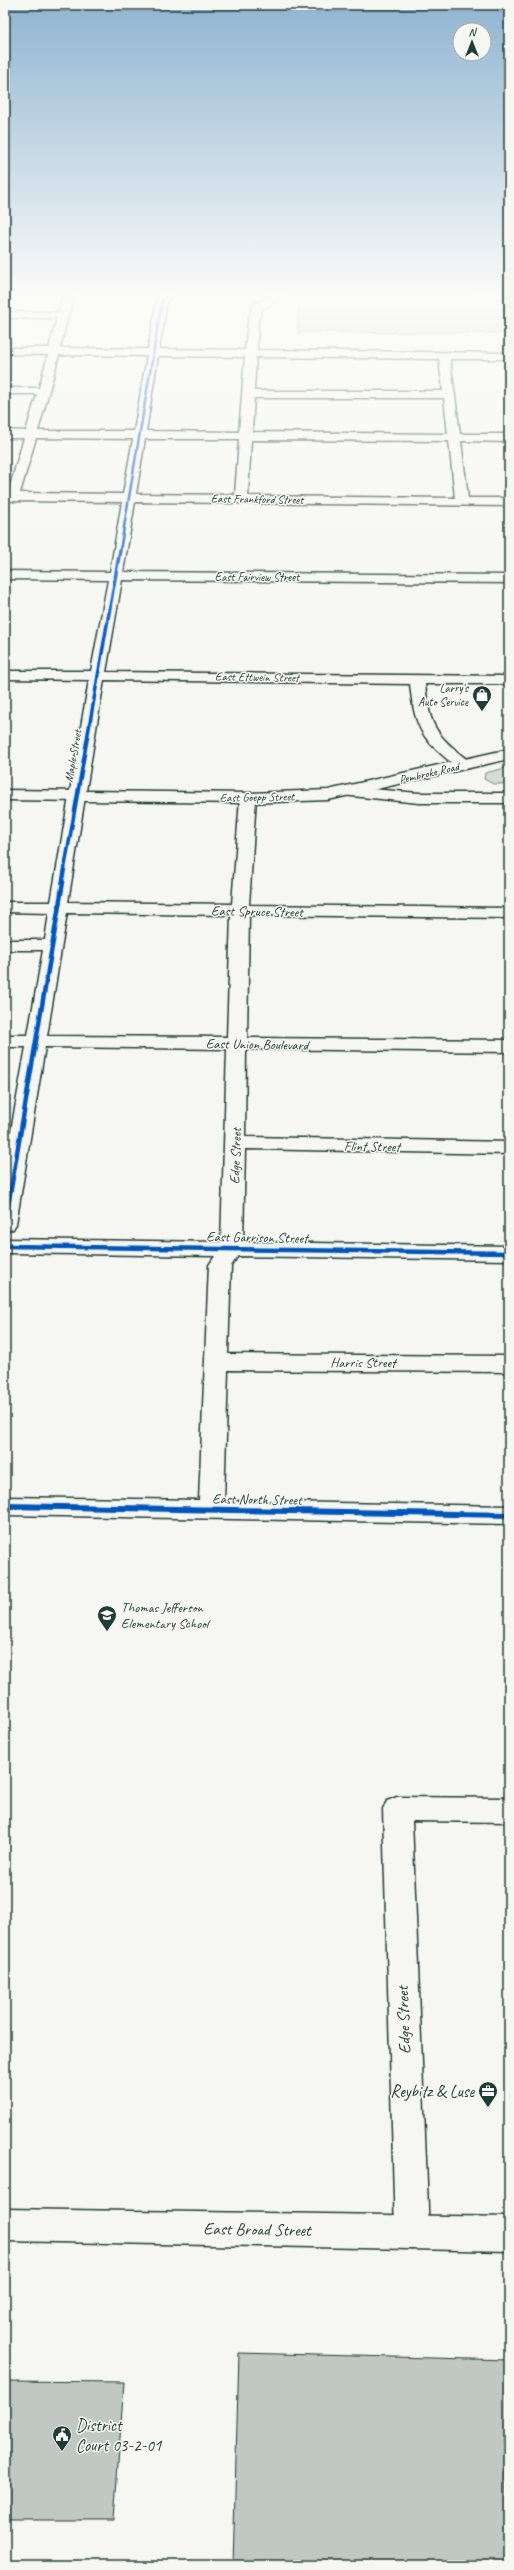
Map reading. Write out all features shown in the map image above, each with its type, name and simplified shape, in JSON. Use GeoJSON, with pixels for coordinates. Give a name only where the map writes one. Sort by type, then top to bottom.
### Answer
{"type":"FeatureCollection","features":[{"type":"Feature","properties":{"kind":"street"},"geometry":{"type":"LineString","coordinates":[[9,497],[32,434],[38,413]]}},
{"type":"Feature","properties":{"kind":"street","name":"Maple Street"},"geometry":{"type":"LineString","coordinates":[[5,1224],[53,946],[76,796],[144,413]]}},
{"type":"Feature","properties":{"kind":"street"},"geometry":{"type":"LineString","coordinates":[[241,499],[247,413]]}},
{"type":"Feature","properties":{"kind":"street"},"geometry":{"type":"LineString","coordinates":[[451,413],[462,501]]}},
{"type":"Feature","properties":{"kind":"street"},"geometry":{"type":"LineString","coordinates":[[5,434],[509,438]]}},
{"type":"Feature","properties":{"kind":"street","name":"East Frankford Street"},"geometry":{"type":"LineString","coordinates":[[9,497],[509,502]]}},
{"type":"Feature","properties":{"kind":"street","name":"East Fairview Street"},"geometry":{"type":"LineString","coordinates":[[5,575],[509,579]]}},
{"type":"Feature","properties":{"kind":"street","name":"East Ettwein Street"},"geometry":{"type":"LineString","coordinates":[[5,675],[509,680]]}},
{"type":"Feature","properties":{"kind":"street"},"geometry":{"type":"LineString","coordinates":[[417,679],[422,723],[427,732],[441,747],[464,765]]}},
{"type":"Feature","properties":{"kind":"street","name":"Pembroke Road"},"geometry":{"type":"LineString","coordinates":[[348,792],[509,754]]}},
{"type":"Feature","properties":{"kind":"street","name":"East Goepp Street"},"geometry":{"type":"LineString","coordinates":[[5,795],[248,798],[320,796],[348,792],[419,798],[509,798]]}},
{"type":"Feature","properties":{"kind":"street","name":"Edge Street"},"geometry":{"type":"LineString","coordinates":[[232,1249],[240,911],[248,798]]}},
{"type":"Feature","properties":{"kind":"street","name":"East Spruce Street"},"geometry":{"type":"LineString","coordinates":[[5,907],[240,911],[509,913]]}},
{"type":"Feature","properties":{"kind":"street"},"geometry":{"type":"LineString","coordinates":[[5,945],[53,946]]}},
{"type":"Feature","properties":{"kind":"street","name":"East Union Boulevard"},"geometry":{"type":"LineString","coordinates":[[5,1042],[509,1046]]}},
{"type":"Feature","properties":{"kind":"street","name":"Flint Street"},"geometry":{"type":"LineString","coordinates":[[235,1143],[509,1148]]}},
{"type":"Feature","properties":{"kind":"street","name":"East Garrison Street"},"geometry":{"type":"LineString","coordinates":[[5,1246],[509,1253]]}},
{"type":"Feature","properties":{"kind":"street"},"geometry":{"type":"LineString","coordinates":[[211,1511],[220,1265],[232,1249]]}},
{"type":"Feature","properties":{"kind":"street","name":"Harris Street"},"geometry":{"type":"LineString","coordinates":[[216,1362],[509,1364]]}},
{"type":"Feature","properties":{"kind":"street","name":"East North Street"},"geometry":{"type":"LineString","coordinates":[[5,1506],[211,1511],[509,1515]]}},
{"type":"Feature","properties":{"kind":"street","name":"Edge Street"},"geometry":{"type":"LineString","coordinates":[[412,2232],[400,1944],[397,1809],[509,1810]]}},
{"type":"Feature","properties":{"kind":"street","name":"East Broad Street"},"geometry":{"type":"LineString","coordinates":[[5,2225],[509,2234]]}},
{"type":"Feature","properties":{"kind":"shaded area"},"geometry":{"type":"Polygon","coordinates":[[[509,767],[509,784],[493,784],[484,779],[485,773],[509,767]]]}},
{"type":"Feature","properties":{"kind":"building"},"geometry":{"type":"Polygon","coordinates":[[[239,2353],[509,2360],[509,2439],[504,2439],[509,2565],[233,2565],[239,2353]]]}},
{"type":"Feature","properties":{"kind":"building","name":"District Court 03-2-01"},"geometry":{"type":"Polygon","coordinates":[[[5,2381],[124,2382],[114,2520],[5,2520],[5,2381]]]}},
{"type":"Feature","properties":{"kind":"cycle path"},"geometry":{"type":"LineString","coordinates":[[5,1224],[53,945],[76,796],[116,575],[143,413]]}},
{"type":"Feature","properties":{"kind":"cycle path"},"geometry":{"type":"LineString","coordinates":[[5,1246],[509,1253]]}},
{"type":"Feature","properties":{"kind":"cycle path"},"geometry":{"type":"LineString","coordinates":[[5,1506],[509,1515]]}},
{"type":"Feature","properties":{"kind":"place","name":"Larry's Auto Service"},"geometry":{"type":"Point","coordinates":[482,712]}},
{"type":"Feature","properties":{"kind":"place","name":"Thomas Jefferson Elementary School"},"geometry":{"type":"Point","coordinates":[107,1632]}},
{"type":"Feature","properties":{"kind":"place","name":"Reybitz & Luse"},"geometry":{"type":"Point","coordinates":[488,2108]}},
{"type":"Feature","properties":{"kind":"place","name":"District Court 03-2-01"},"geometry":{"type":"Point","coordinates":[62,2452]}}]}
